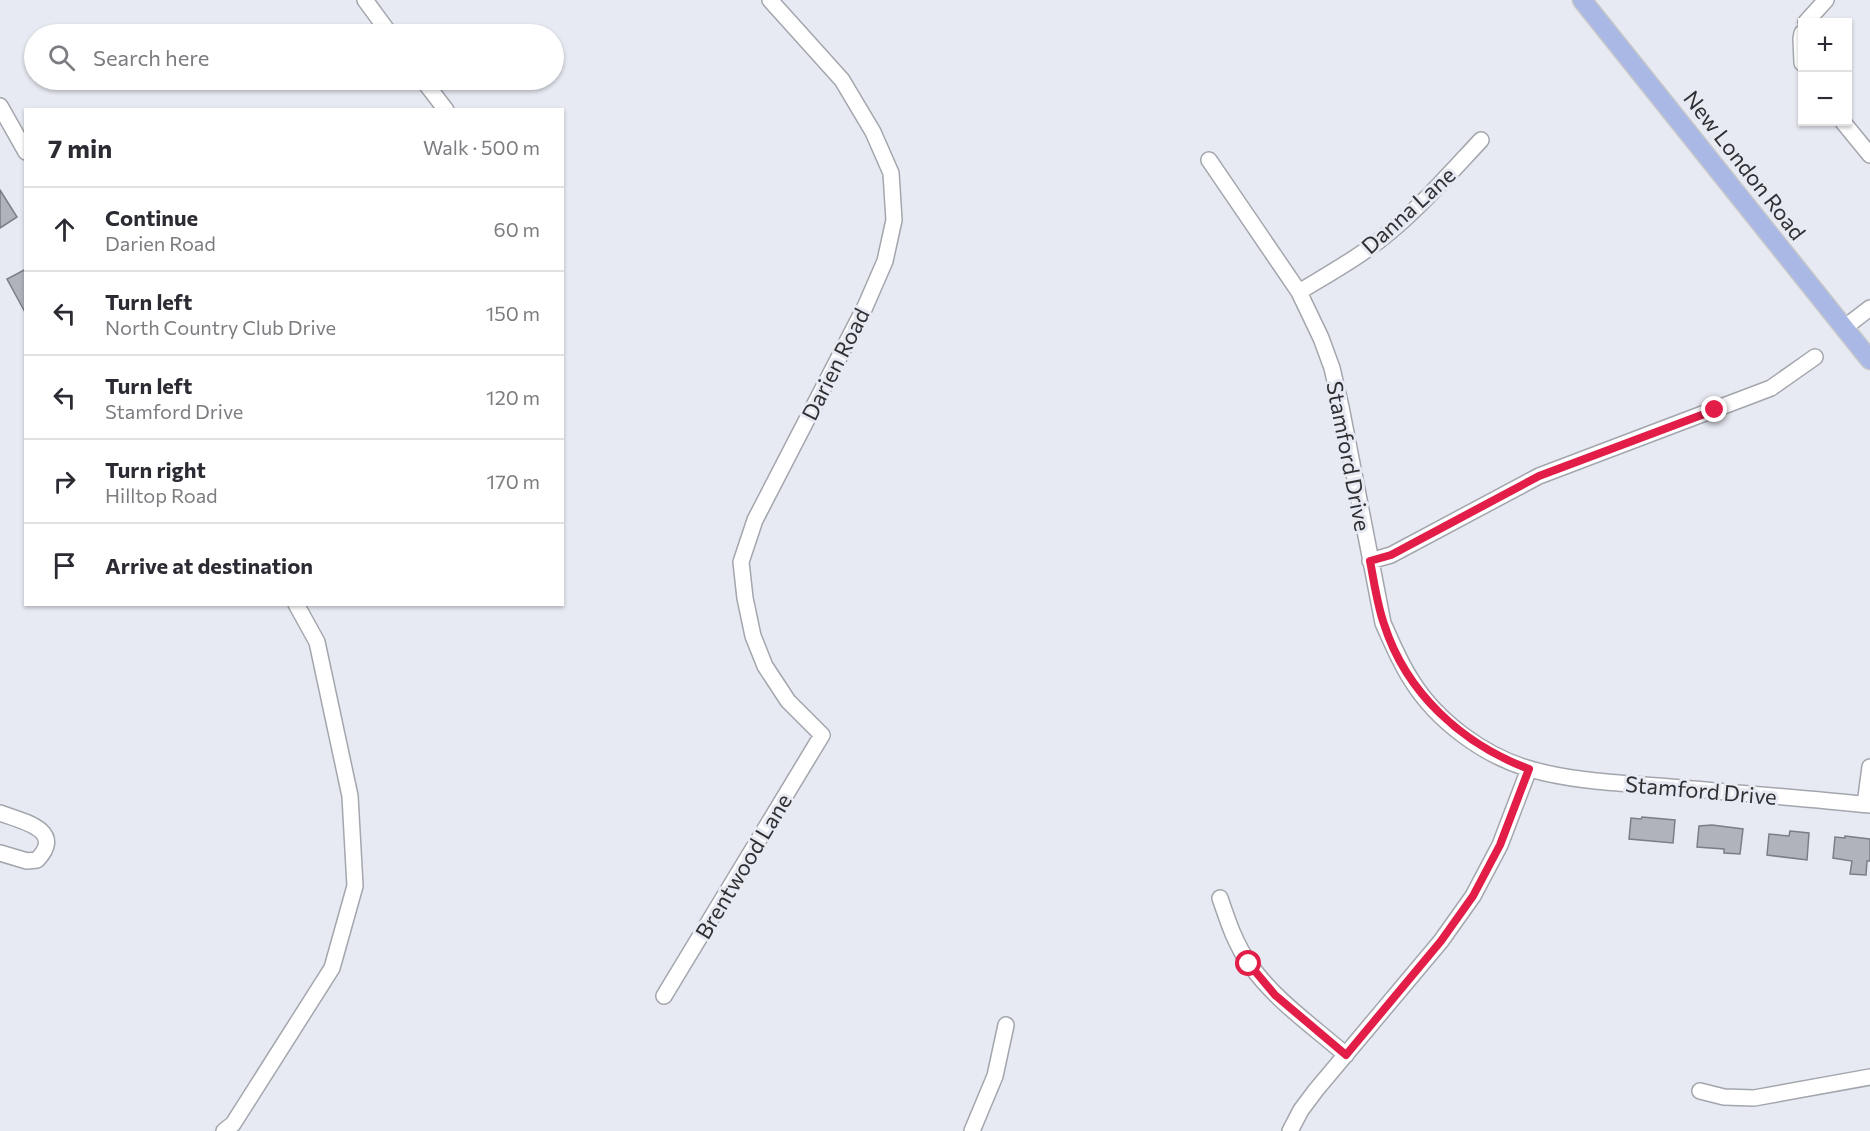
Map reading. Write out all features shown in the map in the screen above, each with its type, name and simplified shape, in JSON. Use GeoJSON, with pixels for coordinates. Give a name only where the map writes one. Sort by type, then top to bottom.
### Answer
{"type":"FeatureCollection","features":[{"type":"Feature","properties":{"kind":"main road","name":"New London Road"},"geometry":{"type":"LineString","coordinates":[[1582,0],[1870,360]]}},
{"type":"Feature","properties":{"kind":"street"},"geometry":{"type":"LineString","coordinates":[[365,0],[383,24]]}},
{"type":"Feature","properties":{"kind":"street","name":"Darien Road"},"geometry":{"type":"LineString","coordinates":[[770,0],[842,80],[873,132],[891,173],[892,181],[894,220],[885,261],[864,308],[754,520],[741,562],[745,598],[753,636],[765,666],[788,701],[822,735]]}},
{"type":"Feature","properties":{"kind":"street"},"geometry":{"type":"LineString","coordinates":[[1810,18],[1826,0]]}},
{"type":"Feature","properties":{"kind":"street"},"geometry":{"type":"LineString","coordinates":[[431,90],[444,108]]}},
{"type":"Feature","properties":{"kind":"street"},"geometry":{"type":"LineString","coordinates":[[0,106],[24,148]]}},
{"type":"Feature","properties":{"kind":"street"},"geometry":{"type":"LineString","coordinates":[[1846,126],[1870,155]]}},
{"type":"Feature","properties":{"kind":"street","name":"Danna Lane"},"geometry":{"type":"LineString","coordinates":[[1299,292],[1354,259],[1390,232],[1431,194],[1481,140]]}},
{"type":"Feature","properties":{"kind":"street","name":"Stamford Drive"},"geometry":{"type":"LineString","coordinates":[[1209,160],[1299,292],[1321,338],[1332,368],[1341,406],[1383,623],[1396,653],[1413,682],[1437,712],[1461,733],[1506,761],[1554,775],[1868,804]]}},
{"type":"Feature","properties":{"kind":"street"},"geometry":{"type":"LineString","coordinates":[[1844,328],[1870,308]]}},
{"type":"Feature","properties":{"kind":"street"},"geometry":{"type":"LineString","coordinates":[[1370,561],[1391,555],[1539,476],[1771,388],[1815,357]]}},
{"type":"Feature","properties":{"kind":"street"},"geometry":{"type":"LineString","coordinates":[[224,1131],[233,1124],[332,968],[355,885],[350,796],[317,642],[297,606]]}},
{"type":"Feature","properties":{"kind":"street","name":"Brentwood Lane"},"geometry":{"type":"LineString","coordinates":[[664,996],[822,735]]}},
{"type":"Feature","properties":{"kind":"street"},"geometry":{"type":"LineString","coordinates":[[1868,804],[1870,767]]}},
{"type":"Feature","properties":{"kind":"street"},"geometry":{"type":"LineString","coordinates":[[1290,1131],[1301,1110],[1441,941],[1473,896],[1500,845],[1529,769]]}},
{"type":"Feature","properties":{"kind":"street"},"geometry":{"type":"LineString","coordinates":[[0,813],[44,832],[47,841],[45,852],[37,860],[27,861],[0,853]]}},
{"type":"Feature","properties":{"kind":"street"},"geometry":{"type":"LineString","coordinates":[[1220,898],[1232,932],[1249,964],[1260,978],[1275,995],[1346,1055]]}},
{"type":"Feature","properties":{"kind":"street"},"geometry":{"type":"LineString","coordinates":[[972,1131],[995,1076],[1006,1025]]}},
{"type":"Feature","properties":{"kind":"street"},"geometry":{"type":"LineString","coordinates":[[1700,1091],[1724,1097],[1754,1098],[1870,1077]]}},
{"type":"Feature","properties":{"kind":"building"},"geometry":{"type":"Polygon","coordinates":[[[0,190],[17,217],[0,228],[0,190]]]}},
{"type":"Feature","properties":{"kind":"building"},"geometry":{"type":"Polygon","coordinates":[[[24,270],[24,310],[7,279],[24,270]]]}},
{"type":"Feature","properties":{"kind":"building"},"geometry":{"type":"Polygon","coordinates":[[[1642,817],[1675,820],[1673,843],[1629,839],[1631,818],[1641,819],[1642,817]]]}},
{"type":"Feature","properties":{"kind":"building"},"geometry":{"type":"Polygon","coordinates":[[[1712,825],[1743,829],[1740,854],[1724,853],[1724,849],[1697,847],[1699,826],[1712,825]]]}},
{"type":"Feature","properties":{"kind":"building"},"geometry":{"type":"Polygon","coordinates":[[[1790,831],[1809,833],[1807,860],[1767,855],[1769,834],[1789,836],[1790,831]]]}},
{"type":"Feature","properties":{"kind":"building"},"geometry":{"type":"Polygon","coordinates":[[[1845,836],[1870,839],[1870,861],[1867,861],[1866,875],[1850,874],[1852,861],[1833,858],[1835,837],[1845,838],[1845,836]]]}},
{"type":"Feature","properties":{"kind":"route"},"geometry":{"type":"LineString","coordinates":[[1249,964],[1275,995],[1346,1055],[1460,917],[1488,871],[1529,769],[1506,761],[1461,733],[1437,712],[1413,682],[1396,653],[1383,623],[1370,561],[1391,555],[1539,476],[1715,410]]}}]}
